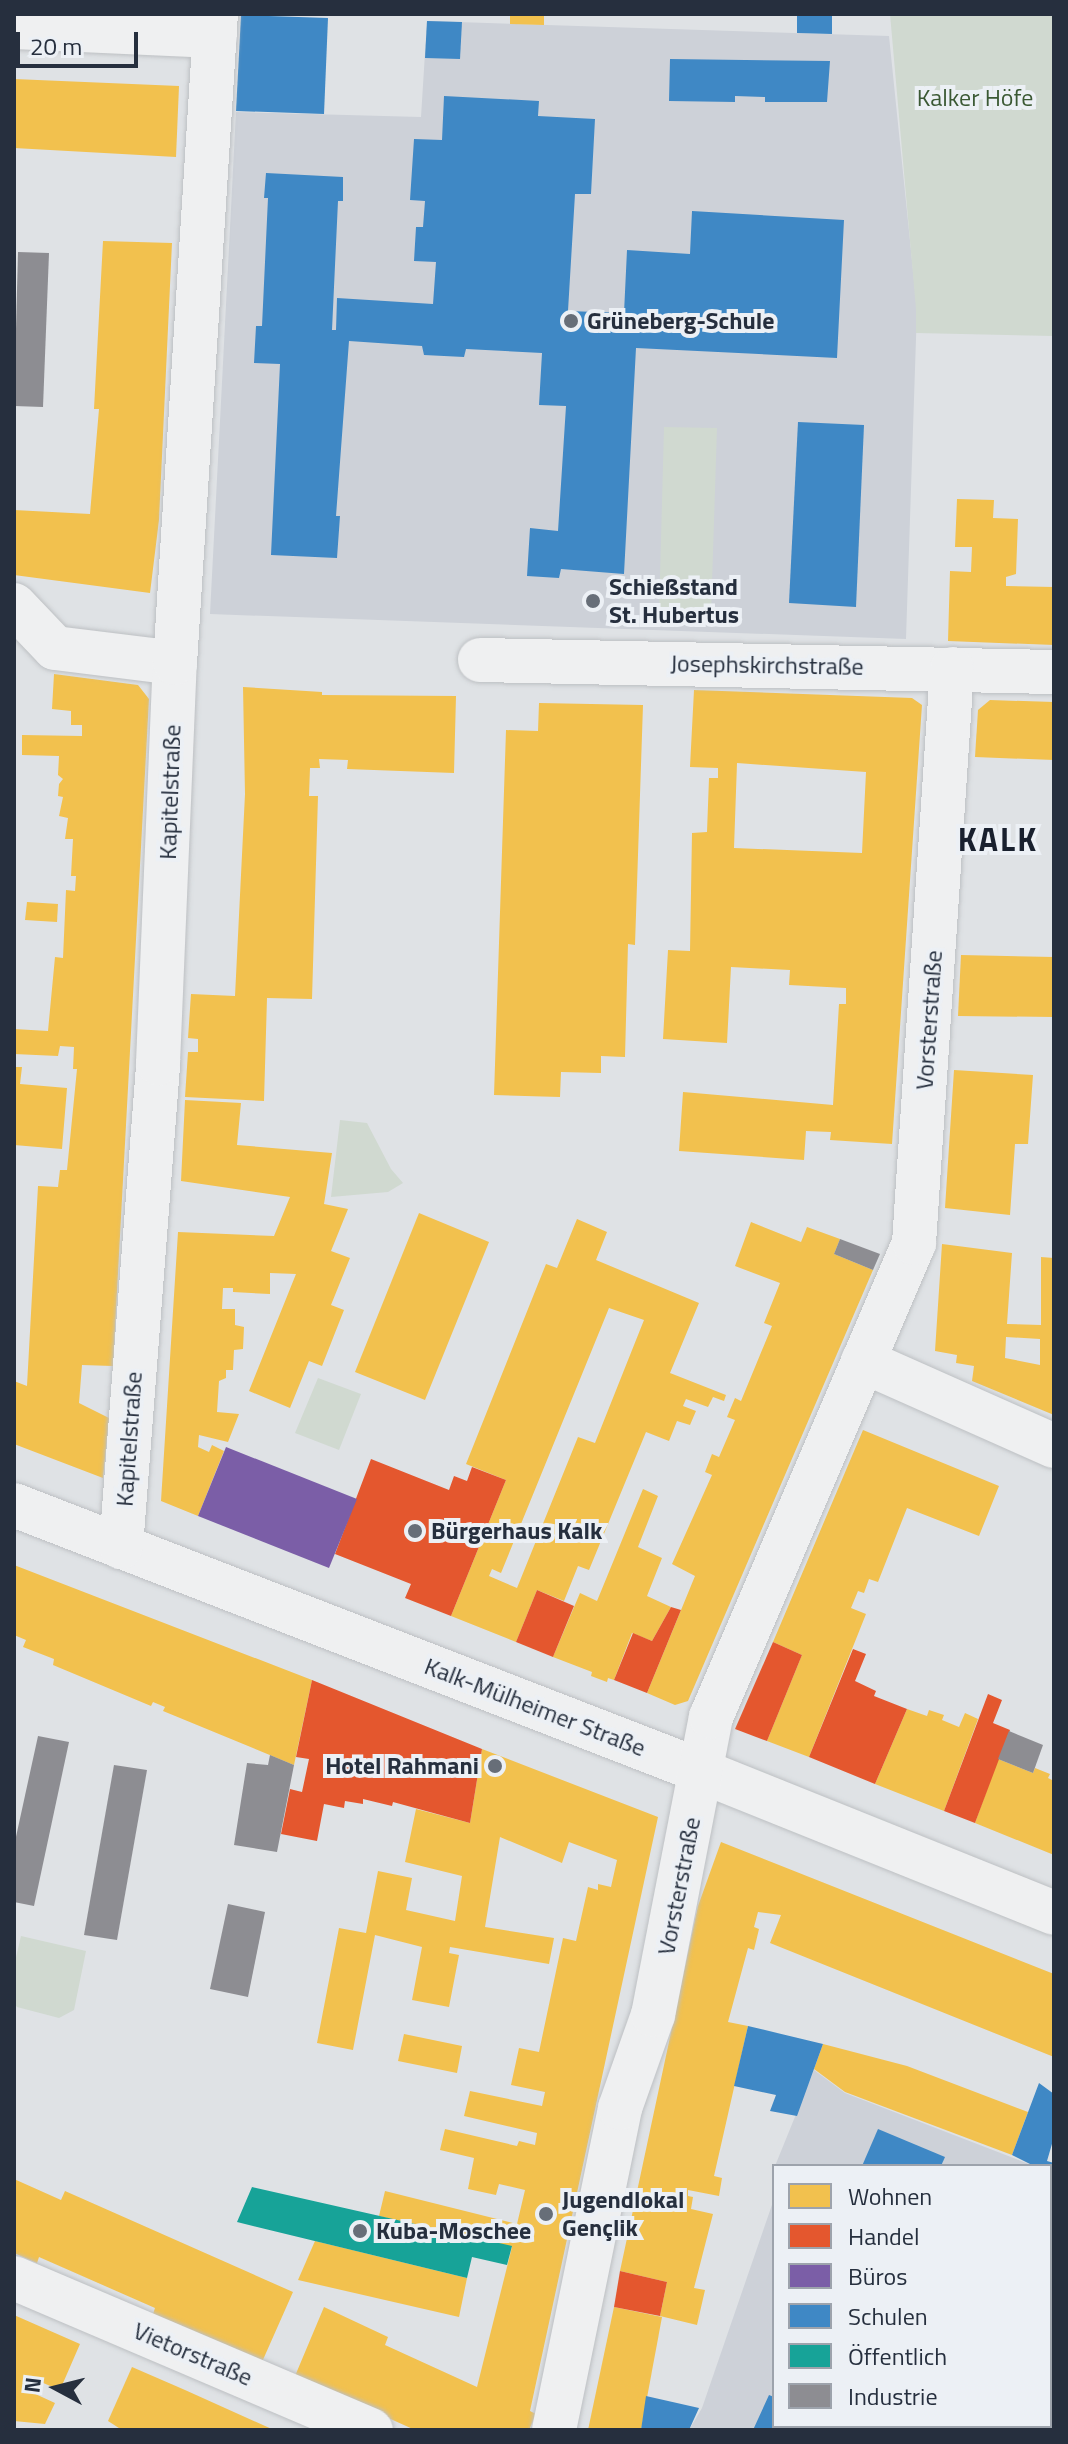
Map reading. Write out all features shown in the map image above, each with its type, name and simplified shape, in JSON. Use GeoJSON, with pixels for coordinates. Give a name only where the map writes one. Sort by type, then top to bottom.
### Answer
{"type":"FeatureCollection","features":[{"type":"Feature","properties":{"kind":"street"},"geometry":{"type":"LineString","coordinates":[[14,27],[216,25]]}},
{"type":"Feature","properties":{"kind":"street","name":"Kapitelstraße"},"geometry":{"type":"LineString","coordinates":[[121,1547],[158,1063],[175,663],[216,25]]}},
{"type":"Feature","properties":{"kind":"street"},"geometry":{"type":"LineString","coordinates":[[14,605],[55,648],[175,663]]}},
{"type":"Feature","properties":{"kind":"street","name":"Josephskirchstraße"},"geometry":{"type":"LineString","coordinates":[[480,660],[1054,672]]}},
{"type":"Feature","properties":{"kind":"street","name":"Vorsterstraße"},"geometry":{"type":"LineString","coordinates":[[554,2430],[620,2108],[653,2015],[711,1717],[914,1243],[952,669]]}},
{"type":"Feature","properties":{"kind":"street"},"geometry":{"type":"LineString","coordinates":[[863,1361],[1054,1446]]}},
{"type":"Feature","properties":{"kind":"street","name":"Kalk-Mülheimer Straße"},"geometry":{"type":"LineString","coordinates":[[14,1505],[701,1771],[1054,1913]]}},
{"type":"Feature","properties":{"kind":"street","name":"Vietorstraße"},"geometry":{"type":"LineString","coordinates":[[14,2278],[371,2430]]}},
{"type":"Feature","properties":{"kind":"shaded area","name":"Grüneberg-Schule"},"geometry":{"type":"Polygon","coordinates":[[[427,21],[889,36],[917,309],[906,639],[210,614],[236,112],[421,117],[427,21]]]}},
{"type":"Feature","properties":{"kind":"shaded area"},"geometry":{"type":"Polygon","coordinates":[[[814,2070],[845,2093],[1029,2164],[776,2164],[814,2070]]]}},
{"type":"Feature","properties":{"kind":"shaded area"},"geometry":{"type":"Polygon","coordinates":[[[772,2205],[772,2428],[923,2428],[689,2430],[702,2408],[772,2205]]]}},
{"type":"Feature","properties":{"kind":"green space","name":"Kalker Höfe"},"geometry":{"type":"Polygon","coordinates":[[[890,14],[1054,14],[1054,336],[916,333],[890,14]]]}},
{"type":"Feature","properties":{"kind":"green space"},"geometry":{"type":"Polygon","coordinates":[[[664,427],[717,428],[711,615],[659,614],[664,427]]]}},
{"type":"Feature","properties":{"kind":"green space"},"geometry":{"type":"Polygon","coordinates":[[[340,1120],[367,1123],[391,1169],[403,1183],[388,1192],[331,1197],[340,1120]]]}},
{"type":"Feature","properties":{"kind":"green space"},"geometry":{"type":"Polygon","coordinates":[[[318,1378],[361,1394],[339,1450],[295,1433],[318,1378]]]}},
{"type":"Feature","properties":{"kind":"green space"},"geometry":{"type":"Polygon","coordinates":[[[21,1936],[86,1951],[74,2010],[59,2018],[17,2007],[14,2003],[14,1966],[21,1936]]]}},
{"type":"Feature","properties":{"kind":"building: Wohnen"},"geometry":{"type":"Polygon","coordinates":[[[510,14],[544,14],[544,25],[510,24],[510,14]]]}},
{"type":"Feature","properties":{"kind":"building: Wohnen"},"geometry":{"type":"Polygon","coordinates":[[[14,79],[179,86],[176,157],[14,148],[14,79]]]}},
{"type":"Feature","properties":{"kind":"building: Wohnen"},"geometry":{"type":"Polygon","coordinates":[[[103,241],[172,243],[159,520],[150,593],[14,575],[14,510],[90,514],[99,409],[94,409],[103,241]]]}},
{"type":"Feature","properties":{"kind":"building: Wohnen"},"geometry":{"type":"Polygon","coordinates":[[[957,499],[994,500],[993,518],[1018,519],[1016,574],[1006,577],[1006,586],[1054,587],[1054,645],[948,641],[950,571],[971,572],[972,547],[955,547],[957,499]]]}},
{"type":"Feature","properties":{"kind":"building: Wohnen"},"geometry":{"type":"Polygon","coordinates":[[[54,674],[138,685],[149,699],[113,1366],[82,1365],[79,1403],[109,1418],[103,1478],[14,1444],[14,1381],[27,1386],[38,1186],[58,1187],[60,1170],[67,1170],[77,1069],[73,1069],[74,1047],[60,1046],[58,1056],[14,1054],[14,1029],[48,1031],[55,957],[63,958],[66,890],[75,891],[76,876],[71,876],[73,839],[65,839],[68,818],[59,816],[63,797],[58,796],[59,784],[63,779],[58,775],[59,756],[22,755],[22,735],[82,736],[82,725],[71,725],[71,711],[52,709],[54,674]]]}},
{"type":"Feature","properties":{"kind":"building: Wohnen"},"geometry":{"type":"Polygon","coordinates":[[[243,687],[322,692],[322,695],[456,696],[454,773],[347,769],[348,760],[319,759],[320,768],[310,768],[309,796],[318,796],[312,999],[267,998],[264,1101],[185,1097],[188,1052],[198,1052],[198,1039],[188,1038],[191,994],[235,996],[245,794],[243,687]]]}},
{"type":"Feature","properties":{"kind":"building: Wohnen"},"geometry":{"type":"Polygon","coordinates":[[[694,690],[912,698],[922,705],[892,1144],[830,1140],[831,1132],[806,1131],[804,1160],[679,1151],[683,1092],[833,1105],[839,1004],[846,1004],[846,988],[789,985],[790,970],[731,967],[727,1043],[663,1039],[668,950],[690,951],[692,833],[707,832],[709,778],[718,778],[718,768],[690,767],[694,690]],[[737,763],[734,848],[862,853],[866,772],[737,763]]]}},
{"type":"Feature","properties":{"kind":"building: Wohnen"},"geometry":{"type":"Polygon","coordinates":[[[990,700],[1054,702],[1054,760],[975,757],[978,710],[990,700]]]}},
{"type":"Feature","properties":{"kind":"building: Wohnen"},"geometry":{"type":"Polygon","coordinates":[[[539,703],[643,705],[635,945],[628,944],[625,1057],[601,1056],[601,1073],[561,1072],[560,1097],[494,1095],[506,730],[538,731],[539,703]]]}},
{"type":"Feature","properties":{"kind":"building: Wohnen"},"geometry":{"type":"Polygon","coordinates":[[[27,902],[58,904],[57,922],[25,920],[27,902]]]}},
{"type":"Feature","properties":{"kind":"building: Wohnen"},"geometry":{"type":"Polygon","coordinates":[[[961,955],[1054,957],[1054,1017],[958,1016],[961,955]]]}},
{"type":"Feature","properties":{"kind":"building: Wohnen"},"geometry":{"type":"Polygon","coordinates":[[[14,1067],[22,1067],[20,1084],[67,1088],[62,1149],[14,1145],[14,1067]]]}},
{"type":"Feature","properties":{"kind":"building: Wohnen"},"geometry":{"type":"Polygon","coordinates":[[[954,1070],[1033,1075],[1028,1144],[1015,1144],[1010,1215],[945,1208],[954,1070]]]}},
{"type":"Feature","properties":{"kind":"building: Wohnen"},"geometry":{"type":"Polygon","coordinates":[[[185,1100],[241,1103],[237,1145],[332,1153],[324,1204],[348,1209],[331,1251],[350,1258],[331,1305],[344,1310],[322,1366],[309,1361],[290,1408],[249,1391],[296,1274],[270,1273],[270,1294],[233,1292],[233,1288],[223,1288],[222,1309],[235,1309],[235,1325],[244,1327],[243,1349],[234,1350],[233,1370],[226,1370],[226,1378],[219,1381],[217,1412],[239,1414],[228,1442],[199,1435],[198,1447],[209,1452],[212,1445],[224,1451],[198,1516],[161,1501],[178,1232],[274,1236],[290,1197],[181,1181],[185,1100]]]}},
{"type":"Feature","properties":{"kind":"building: Wohnen"},"geometry":{"type":"Polygon","coordinates":[[[419,1213],[489,1242],[425,1400],[355,1372],[419,1213]]]}},
{"type":"Feature","properties":{"kind":"building: Wohnen"},"geometry":{"type":"Polygon","coordinates":[[[577,1219],[607,1232],[596,1260],[699,1303],[670,1373],[726,1395],[724,1401],[713,1397],[708,1407],[686,1399],[683,1406],[696,1411],[690,1425],[677,1421],[669,1441],[646,1432],[589,1570],[578,1566],[564,1601],[537,1590],[516,1642],[451,1616],[506,1480],[466,1464],[546,1264],[557,1268],[577,1219]],[[609,1308],[501,1573],[492,1569],[489,1576],[517,1588],[578,1437],[595,1443],[644,1320],[609,1308]]]}},
{"type":"Feature","properties":{"kind":"building: Wohnen"},"geometry":{"type":"Polygon","coordinates":[[[751,1222],[801,1242],[807,1227],[840,1239],[834,1254],[873,1270],[688,1701],[675,1705],[647,1693],[695,1576],[672,1564],[712,1475],[705,1472],[712,1454],[719,1457],[735,1420],[727,1417],[735,1398],[741,1401],[772,1326],[764,1323],[780,1283],[735,1266],[751,1222]]]}},
{"type":"Feature","properties":{"kind":"building: Wohnen"},"geometry":{"type":"Polygon","coordinates":[[[942,1244],[1012,1253],[1007,1324],[1041,1325],[1041,1257],[1054,1258],[1054,1415],[972,1381],[974,1366],[956,1363],[957,1355],[935,1351],[942,1244]],[[1006,1337],[1005,1358],[1040,1365],[1040,1339],[1006,1337]]]}},
{"type":"Feature","properties":{"kind":"building: Wohnen"},"geometry":{"type":"Polygon","coordinates":[[[863,1430],[999,1486],[979,1536],[907,1508],[878,1582],[869,1579],[864,1593],[858,1591],[851,1608],[866,1614],[809,1757],[767,1741],[802,1655],[773,1642],[863,1430]]]}},
{"type":"Feature","properties":{"kind":"building: Wohnen"},"geometry":{"type":"Polygon","coordinates":[[[643,1489],[658,1496],[638,1547],[662,1558],[647,1596],[671,1607],[652,1641],[632,1633],[614,1680],[608,1678],[607,1682],[591,1676],[592,1672],[553,1657],[580,1593],[597,1601],[643,1489]]]}},
{"type":"Feature","properties":{"kind":"building: Wohnen"},"geometry":{"type":"Polygon","coordinates":[[[14,1565],[312,1680],[294,1765],[163,1711],[165,1707],[153,1702],[151,1706],[53,1665],[54,1659],[23,1647],[26,1640],[14,1635],[14,1565]]]}},
{"type":"Feature","properties":{"kind":"building: Wohnen"},"geometry":{"type":"Polygon","coordinates":[[[907,1709],[927,1716],[929,1710],[944,1715],[942,1720],[959,1727],[965,1713],[978,1719],[944,1811],[875,1784],[907,1709]]]}},
{"type":"Feature","properties":{"kind":"building: Wohnen"},"geometry":{"type":"Polygon","coordinates":[[[482,1749],[658,1817],[530,2411],[536,2414],[529,2430],[415,2430],[295,2376],[324,2307],[388,2337],[385,2345],[477,2387],[512,2247],[379,2216],[385,2191],[517,2224],[525,2190],[499,2184],[496,2195],[468,2189],[474,2158],[440,2150],[445,2129],[517,2146],[519,2141],[535,2145],[537,2133],[464,2116],[470,2091],[542,2106],[545,2092],[511,2085],[519,2048],[539,2052],[563,1938],[576,1941],[588,1887],[598,1890],[598,1884],[611,1887],[617,1860],[569,1842],[562,1863],[500,1837],[485,1927],[554,1938],[549,1964],[450,1947],[449,1953],[459,1955],[449,2007],[412,2000],[422,1947],[375,1935],[353,2050],[317,2043],[339,1928],[366,1933],[378,1871],[412,1878],[406,1910],[455,1921],[462,1876],[405,1862],[416,1809],[470,1823],[482,1749]]]}},
{"type":"Feature","properties":{"kind":"building: Wohnen"},"geometry":{"type":"Polygon","coordinates":[[[998,1759],[1033,1773],[1035,1768],[1050,1774],[1048,1778],[1054,1781],[1054,1855],[975,1823],[998,1759]]]}},
{"type":"Feature","properties":{"kind":"building: Wohnen"},"geometry":{"type":"Polygon","coordinates":[[[721,1842],[1054,1974],[1054,2057],[770,1943],[781,1915],[758,1912],[754,1927],[759,1929],[754,1950],[748,1948],[728,2022],[748,2026],[714,2176],[722,2178],[719,2196],[688,2190],[688,2196],[693,2197],[691,2209],[713,2214],[694,2288],[705,2290],[697,2325],[660,2316],[667,2282],[620,2271],[698,1906],[721,1842]]]}},
{"type":"Feature","properties":{"kind":"building: Wohnen"},"geometry":{"type":"Polygon","coordinates":[[[404,2034],[462,2046],[457,2073],[398,2061],[404,2034]]]}},
{"type":"Feature","properties":{"kind":"building: Wohnen"},"geometry":{"type":"Polygon","coordinates":[[[823,2044],[907,2066],[1028,2112],[1012,2155],[845,2092],[814,2069],[823,2044]]]}},
{"type":"Feature","properties":{"kind":"building: Wohnen"},"geometry":{"type":"Polygon","coordinates":[[[14,2179],[61,2200],[65,2191],[293,2292],[262,2362],[153,2314],[155,2308],[39,2257],[37,2263],[14,2253],[14,2179]]]}},
{"type":"Feature","properties":{"kind":"building: Wohnen"},"geometry":{"type":"Polygon","coordinates":[[[315,2241],[467,2278],[459,2317],[298,2280],[315,2241]]]}},
{"type":"Feature","properties":{"kind":"building: Wohnen"},"geometry":{"type":"Polygon","coordinates":[[[1054,2267],[1054,2430],[955,2430],[1052,2428],[1054,2267]]]}},
{"type":"Feature","properties":{"kind":"building: Wohnen"},"geometry":{"type":"Polygon","coordinates":[[[614,2307],[662,2317],[641,2430],[588,2430],[614,2307]]]}},
{"type":"Feature","properties":{"kind":"building: Wohnen"},"geometry":{"type":"Polygon","coordinates":[[[14,2315],[80,2344],[60,2390],[36,2380],[31,2392],[55,2403],[45,2424],[14,2421],[14,2315]]]}},
{"type":"Feature","properties":{"kind":"building: Wohnen"},"geometry":{"type":"Polygon","coordinates":[[[132,2367],[274,2430],[122,2430],[108,2421],[132,2367]]]}},
{"type":"Feature","properties":{"kind":"building: Handel","name":"Bürgerhaus Kalk"},"geometry":{"type":"Polygon","coordinates":[[[371,1459],[449,1490],[454,1476],[467,1481],[472,1467],[506,1480],[451,1616],[405,1598],[411,1584],[335,1554],[371,1459]]]}},
{"type":"Feature","properties":{"kind":"building: Handel"},"geometry":{"type":"Polygon","coordinates":[[[537,1590],[574,1606],[553,1657],[516,1642],[537,1590]]]}},
{"type":"Feature","properties":{"kind":"building: Handel"},"geometry":{"type":"Polygon","coordinates":[[[671,1607],[681,1610],[647,1693],[614,1680],[633,1633],[652,1641],[671,1607]]]}},
{"type":"Feature","properties":{"kind":"building: Handel"},"geometry":{"type":"Polygon","coordinates":[[[773,1642],[802,1655],[767,1741],[735,1729],[773,1642]]]}},
{"type":"Feature","properties":{"kind":"building: Handel"},"geometry":{"type":"Polygon","coordinates":[[[853,1649],[866,1654],[855,1681],[876,1691],[874,1696],[907,1709],[875,1784],[809,1757],[853,1649]]]}},
{"type":"Feature","properties":{"kind":"building: Handel"},"geometry":{"type":"Polygon","coordinates":[[[312,1680],[482,1749],[470,1823],[393,1802],[392,1806],[363,1799],[363,1804],[345,1801],[344,1808],[324,1804],[317,1841],[281,1834],[290,1789],[302,1792],[309,1759],[296,1757],[312,1680]]]}},
{"type":"Feature","properties":{"kind":"building: Handel"},"geometry":{"type":"Polygon","coordinates":[[[988,1694],[1002,1700],[993,1723],[1010,1730],[975,1823],[944,1811],[988,1694]]]}},
{"type":"Feature","properties":{"kind":"building: Handel"},"geometry":{"type":"Polygon","coordinates":[[[620,2271],[667,2282],[660,2316],[614,2307],[620,2271]]]}},
{"type":"Feature","properties":{"kind":"building: Büros"},"geometry":{"type":"Polygon","coordinates":[[[226,1447],[357,1499],[329,1568],[198,1516],[226,1447]]]}},
{"type":"Feature","properties":{"kind":"building: Schulen"},"geometry":{"type":"Polygon","coordinates":[[[797,14],[832,14],[832,34],[797,33],[797,14]]]}},
{"type":"Feature","properties":{"kind":"building: Schulen"},"geometry":{"type":"Polygon","coordinates":[[[241,15],[328,18],[324,114],[236,111],[241,15]]]}},
{"type":"Feature","properties":{"kind":"building: Schulen"},"geometry":{"type":"Polygon","coordinates":[[[427,21],[462,22],[460,59],[425,58],[427,21]]]}},
{"type":"Feature","properties":{"kind":"building: Schulen"},"geometry":{"type":"Polygon","coordinates":[[[670,59],[830,61],[827,102],[765,102],[765,97],[735,96],[735,102],[669,101],[670,59]]]}},
{"type":"Feature","properties":{"kind":"building: Schulen"},"geometry":{"type":"Polygon","coordinates":[[[444,96],[539,101],[538,116],[595,119],[591,194],[575,194],[568,311],[624,313],[627,250],[690,254],[692,211],[844,220],[837,358],[636,348],[624,574],[561,569],[559,578],[527,576],[530,528],[558,531],[566,406],[539,405],[542,353],[466,349],[464,357],[424,355],[422,346],[349,341],[336,516],[340,516],[337,558],[271,555],[280,364],[254,363],[256,326],[262,326],[268,198],[264,198],[266,173],[343,177],[343,201],[338,201],[332,330],[336,330],[337,298],[433,304],[436,262],[414,261],[416,227],[423,227],[425,201],[410,200],[414,139],[442,140],[444,96]]]}},
{"type":"Feature","properties":{"kind":"building: Schulen"},"geometry":{"type":"Polygon","coordinates":[[[798,422],[864,425],[856,607],[789,603],[798,422]]]}},
{"type":"Feature","properties":{"kind":"building: Schulen"},"geometry":{"type":"Polygon","coordinates":[[[748,2026],[823,2044],[797,2116],[770,2111],[776,2095],[734,2086],[748,2026]]]}},
{"type":"Feature","properties":{"kind":"building: Schulen"},"geometry":{"type":"Polygon","coordinates":[[[1039,2083],[1054,2094],[1054,2137],[1047,2161],[1054,2163],[1052,2176],[1052,2164],[1030,2164],[1012,2155],[1039,2083]]]}},
{"type":"Feature","properties":{"kind":"building: Schulen"},"geometry":{"type":"Polygon","coordinates":[[[878,2129],[945,2157],[942,2164],[863,2164],[878,2129]]]}},
{"type":"Feature","properties":{"kind":"building: Schulen"},"geometry":{"type":"Polygon","coordinates":[[[769,2395],[772,2396],[772,2428],[841,2430],[753,2430],[769,2395]]]}},
{"type":"Feature","properties":{"kind":"building: Schulen"},"geometry":{"type":"Polygon","coordinates":[[[646,2396],[699,2408],[689,2430],[641,2430],[646,2396]]]}},
{"type":"Feature","properties":{"kind":"building: Öffentlich"},"geometry":{"type":"Polygon","coordinates":[[[252,2187],[512,2246],[507,2265],[472,2257],[467,2278],[237,2222],[252,2187]]]}},
{"type":"Feature","properties":{"kind":"building: Industrie"},"geometry":{"type":"Polygon","coordinates":[[[18,252],[49,253],[43,407],[14,406],[18,252]]]}},
{"type":"Feature","properties":{"kind":"building: Industrie"},"geometry":{"type":"Polygon","coordinates":[[[840,1239],[880,1254],[873,1270],[834,1254],[840,1239]]]}},
{"type":"Feature","properties":{"kind":"building: Industrie"},"geometry":{"type":"Polygon","coordinates":[[[1009,1731],[1043,1745],[1033,1773],[998,1759],[1009,1731]]]}},
{"type":"Feature","properties":{"kind":"building: Industrie"},"geometry":{"type":"Polygon","coordinates":[[[38,1736],[69,1742],[34,1906],[14,1902],[14,1846],[38,1736]]]}},
{"type":"Feature","properties":{"kind":"building: Industrie"},"geometry":{"type":"Polygon","coordinates":[[[270,1755],[294,1765],[277,1852],[234,1845],[247,1763],[268,1765],[270,1755]]]}},
{"type":"Feature","properties":{"kind":"building: Industrie"},"geometry":{"type":"Polygon","coordinates":[[[114,1765],[147,1770],[117,1940],[84,1935],[114,1765]]]}},
{"type":"Feature","properties":{"kind":"building: Industrie"},"geometry":{"type":"Polygon","coordinates":[[[228,1904],[265,1912],[248,1997],[210,1989],[228,1904]]]}},
{"type":"Feature","properties":{"kind":"place","name":"Grüneberg-Schule"},"geometry":{"type":"Point","coordinates":[571,321]}},
{"type":"Feature","properties":{"kind":"place","name":"Schießstand St. Hubertus"},"geometry":{"type":"Point","coordinates":[593,601]}},
{"type":"Feature","properties":{"kind":"place","name":"Bürgerhaus Kalk"},"geometry":{"type":"Point","coordinates":[415,1531]}},
{"type":"Feature","properties":{"kind":"place","name":"Hotel Rahmani"},"geometry":{"type":"Point","coordinates":[495,1766]}},
{"type":"Feature","properties":{"kind":"place","name":"Jugendlokal Gençlik"},"geometry":{"type":"Point","coordinates":[546,2214]}},
{"type":"Feature","properties":{"kind":"place","name":"Kuba-Moschee"},"geometry":{"type":"Point","coordinates":[360,2231]}},
{"type":"Feature","properties":{"kind":"district","name":"KALK"},"geometry":{"type":"Point","coordinates":[998,839]}}]}
